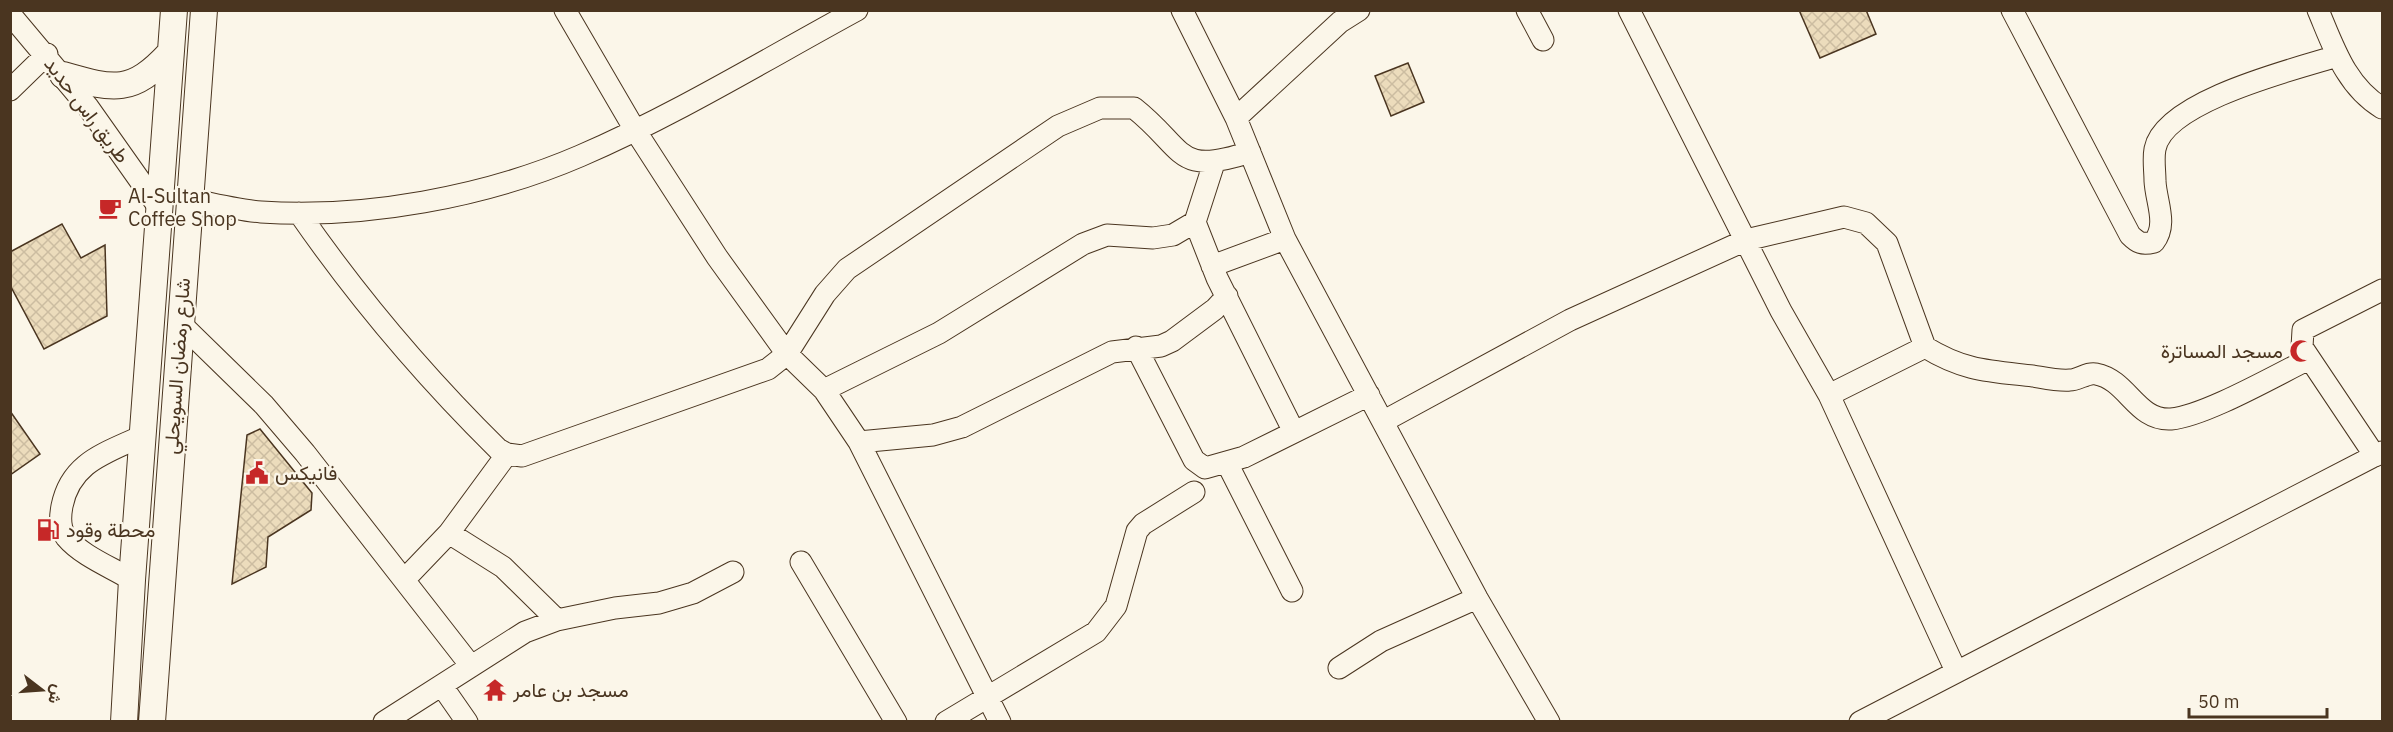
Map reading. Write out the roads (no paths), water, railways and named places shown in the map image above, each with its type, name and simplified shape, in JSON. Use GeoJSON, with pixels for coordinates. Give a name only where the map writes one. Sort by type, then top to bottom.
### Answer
{"type":"FeatureCollection","features":[{"type":"Feature","properties":{"kind":"main road","name":"شارع رمضان السويحلي"},"geometry":{"type":"LineString","coordinates":[[124,722],[132,579],[174,10]]}},
{"type":"Feature","properties":{"kind":"main road","name":"شارع رمضان السويحلي"},"geometry":{"type":"LineString","coordinates":[[152,722],[204,10]]}},
{"type":"Feature","properties":{"kind":"main road"},"geometry":{"type":"LineString","coordinates":[[63,75],[101,86],[126,84],[149,75],[170,53]]}},
{"type":"Feature","properties":{"kind":"street"},"geometry":{"type":"LineString","coordinates":[[565,10],[635,130],[717,257],[787,354],[824,390],[860,442],[1000,722]]}},
{"type":"Feature","properties":{"kind":"street"},"geometry":{"type":"LineString","coordinates":[[190,199],[259,212],[299,213],[392,206],[462,195],[513,181],[568,160],[635,130],[857,10]]}},
{"type":"Feature","properties":{"kind":"street"},"geometry":{"type":"LineString","coordinates":[[1182,10],[1236,118],[1285,240],[1477,598],[1549,722]]}},
{"type":"Feature","properties":{"kind":"street"},"geometry":{"type":"LineString","coordinates":[[1236,118],[1338,16],[1359,10]]}},
{"type":"Feature","properties":{"kind":"street"},"geometry":{"type":"LineString","coordinates":[[1527,10],[1543,40]]}},
{"type":"Feature","properties":{"kind":"street"},"geometry":{"type":"LineString","coordinates":[[1629,10],[1746,240],[1829,394],[1956,671]]}},
{"type":"Feature","properties":{"kind":"street"},"geometry":{"type":"LineString","coordinates":[[2012,10],[2130,235],[2138,243],[2154,242],[2160,234],[2161,214],[2156,192],[2155,148],[2170,125],[2197,105],[2233,90],[2337,56]]}},
{"type":"Feature","properties":{"kind":"street"},"geometry":{"type":"LineString","coordinates":[[2318,10],[2337,56],[2355,87],[2382,108]]}},
{"type":"Feature","properties":{"kind":"street","name":"طريق راس حديد"},"geometry":{"type":"LineString","coordinates":[[10,14],[63,75],[160,209]]}},
{"type":"Feature","properties":{"kind":"street"},"geometry":{"type":"LineString","coordinates":[[10,90],[46,54]]}},
{"type":"Feature","properties":{"kind":"street"},"geometry":{"type":"LineString","coordinates":[[299,213],[343,276],[413,360],[490,440],[507,454],[522,456],[756,375],[787,354],[825,294],[847,269],[1058,126],[1100,108],[1134,108],[1182,156],[1197,162],[1214,163],[1250,152]]}},
{"type":"Feature","properties":{"kind":"street"},"geometry":{"type":"LineString","coordinates":[[1214,163],[1195,222],[1212,266],[1294,432]]}},
{"type":"Feature","properties":{"kind":"street"},"geometry":{"type":"LineString","coordinates":[[1383,421],[1570,320],[1746,240],[1844,217],[1866,223],[1887,243],[1925,347],[1947,361],[1969,369],[2070,380],[2094,373],[2113,381],[2146,414],[2160,419],[2174,418],[2212,406],[2309,359]]}},
{"type":"Feature","properties":{"kind":"street"},"geometry":{"type":"LineString","coordinates":[[824,390],[939,333],[1083,244],[1107,235],[1153,238],[1173,235],[1195,222]]}},
{"type":"Feature","properties":{"kind":"street"},"geometry":{"type":"LineString","coordinates":[[1212,266],[1285,240]]}},
{"type":"Feature","properties":{"kind":"street"},"geometry":{"type":"LineString","coordinates":[[1860,722],[1885,716],[1956,671],[2379,454],[2302,347],[2303,330],[2382,290]]}},
{"type":"Feature","properties":{"kind":"street"},"geometry":{"type":"LineString","coordinates":[[860,442],[933,435],[962,427],[1112,352],[1161,346],[1172,341],[1215,309],[1227,296]]}},
{"type":"Feature","properties":{"kind":"street"},"geometry":{"type":"LineString","coordinates":[[180,323],[264,405],[305,453],[471,666]]}},
{"type":"Feature","properties":{"kind":"street"},"geometry":{"type":"LineString","coordinates":[[1829,394],[1925,347]]}},
{"type":"Feature","properties":{"kind":"street"},"geometry":{"type":"LineString","coordinates":[[1136,348],[1194,460],[1204,468],[1227,463],[1369,395]]}},
{"type":"Feature","properties":{"kind":"street"},"geometry":{"type":"LineString","coordinates":[[132,579],[76,546],[64,535],[60,520],[65,489],[88,462],[144,435]]}},
{"type":"Feature","properties":{"kind":"street"},"geometry":{"type":"LineString","coordinates":[[404,580],[449,533],[507,454]]}},
{"type":"Feature","properties":{"kind":"street"},"geometry":{"type":"LineString","coordinates":[[1227,463],[1293,591]]}},
{"type":"Feature","properties":{"kind":"street"},"geometry":{"type":"LineString","coordinates":[[946,722],[1096,632],[1116,606],[1137,531],[1143,524],[1194,492]]}},
{"type":"Feature","properties":{"kind":"street"},"geometry":{"type":"LineString","coordinates":[[449,533],[503,567],[557,620]]}},
{"type":"Feature","properties":{"kind":"street"},"geometry":{"type":"LineString","coordinates":[[801,562],[896,722]]}},
{"type":"Feature","properties":{"kind":"street"},"geometry":{"type":"LineString","coordinates":[[384,722],[525,632],[557,620],[670,600],[693,593],[733,572]]}},
{"type":"Feature","properties":{"kind":"street"},"geometry":{"type":"LineString","coordinates":[[1339,668],[1380,641],[1477,598]]}},
{"type":"Feature","properties":{"kind":"street"},"geometry":{"type":"LineString","coordinates":[[442,686],[467,722]]}},
{"type":"Feature","properties":{"kind":"place","name":"Al-Sultan Coffee Shop"},"geometry":{"type":"Point","coordinates":[110,208]}},
{"type":"Feature","properties":{"kind":"place","name":"مسجد المساترة"},"geometry":{"type":"Point","coordinates":[2301,351]}},
{"type":"Feature","properties":{"kind":"place","name":"فانيكس"},"geometry":{"type":"Point","coordinates":[257,473]}},
{"type":"Feature","properties":{"kind":"place","name":"محطة وقود"},"geometry":{"type":"Point","coordinates":[48,530]}},
{"type":"Feature","properties":{"kind":"place","name":"مسجد بن عامر"},"geometry":{"type":"Point","coordinates":[495,690]}}]}
